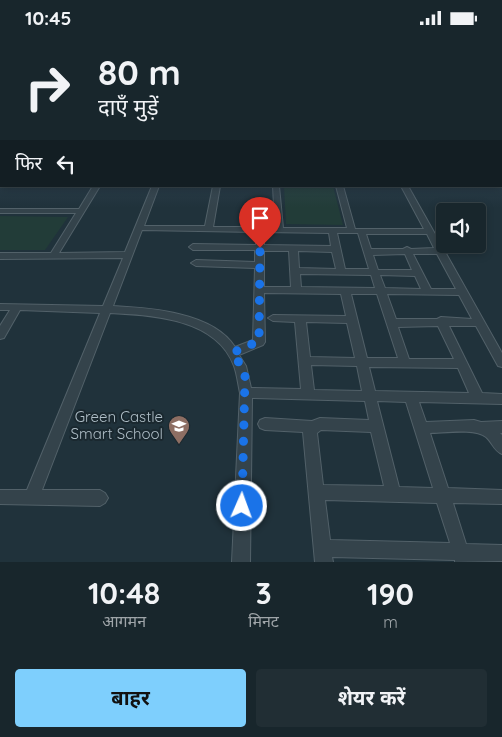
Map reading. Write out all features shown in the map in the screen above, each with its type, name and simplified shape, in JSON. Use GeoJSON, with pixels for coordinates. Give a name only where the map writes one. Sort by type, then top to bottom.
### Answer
{"type":"FeatureCollection","features":[{"type":"Feature","properties":{"kind":"street"},"geometry":{"type":"LineString","coordinates":[[53,256],[96,187]]}},
{"type":"Feature","properties":{"kind":"street"},"geometry":{"type":"LineString","coordinates":[[31,498],[156,187]]}},
{"type":"Feature","properties":{"kind":"street"},"geometry":{"type":"LineString","coordinates":[[210,229],[217,187]]}},
{"type":"Feature","properties":{"kind":"street"},"geometry":{"type":"LineString","coordinates":[[276,187],[279,230]]}},
{"type":"Feature","properties":{"kind":"street"},"geometry":{"type":"LineString","coordinates":[[339,187],[356,231],[368,252],[405,363]]}},
{"type":"Feature","properties":{"kind":"street"},"geometry":{"type":"LineString","coordinates":[[405,187],[436,244]]}},
{"type":"Feature","properties":{"kind":"street"},"geometry":{"type":"LineString","coordinates":[[0,211],[81,211]]}},
{"type":"Feature","properties":{"kind":"street"},"geometry":{"type":"LineString","coordinates":[[138,228],[429,232]]}},
{"type":"Feature","properties":{"kind":"street"},"geometry":{"type":"LineString","coordinates":[[232,353],[259,341],[261,290],[260,229]]}},
{"type":"Feature","properties":{"kind":"street"},"geometry":{"type":"LineString","coordinates":[[332,230],[341,272]]}},
{"type":"Feature","properties":{"kind":"street"},"geometry":{"type":"LineString","coordinates":[[193,247],[336,249]]}},
{"type":"Feature","properties":{"kind":"street"},"geometry":{"type":"LineString","coordinates":[[293,248],[296,290]]}},
{"type":"Feature","properties":{"kind":"street"},"geometry":{"type":"LineString","coordinates":[[407,250],[428,292]]}},
{"type":"Feature","properties":{"kind":"street"},"geometry":{"type":"LineString","coordinates":[[368,252],[436,251]]}},
{"type":"Feature","properties":{"kind":"street"},"geometry":{"type":"LineString","coordinates":[[441,253],[502,363]]}},
{"type":"Feature","properties":{"kind":"street"},"geometry":{"type":"LineString","coordinates":[[0,256],[127,255]]}},
{"type":"Feature","properties":{"kind":"street"},"geometry":{"type":"LineString","coordinates":[[196,263],[260,265]]}},
{"type":"Feature","properties":{"kind":"street"},"geometry":{"type":"LineString","coordinates":[[295,271],[419,273]]}},
{"type":"Feature","properties":{"kind":"street"},"geometry":{"type":"LineString","coordinates":[[261,290],[462,293]]}},
{"type":"Feature","properties":{"kind":"street"},"geometry":{"type":"LineString","coordinates":[[345,291],[393,494]]}},
{"type":"Feature","properties":{"kind":"street"},"geometry":{"type":"LineString","coordinates":[[0,307],[106,309],[166,314],[184,319],[216,334],[240,364],[245,376],[240,562]]}},
{"type":"Feature","properties":{"kind":"street"},"geometry":{"type":"LineString","coordinates":[[0,335],[17,307]]}},
{"type":"Feature","properties":{"kind":"street"},"geometry":{"type":"LineString","coordinates":[[273,318],[353,319]]}},
{"type":"Feature","properties":{"kind":"street"},"geometry":{"type":"LineString","coordinates":[[300,319],[308,395]]}},
{"type":"Feature","properties":{"kind":"street"},"geometry":{"type":"LineString","coordinates":[[441,321],[478,398]]}},
{"type":"Feature","properties":{"kind":"street"},"geometry":{"type":"LineString","coordinates":[[392,323],[479,322]]}},
{"type":"Feature","properties":{"kind":"street"},"geometry":{"type":"LineString","coordinates":[[305,361],[462,364]]}},
{"type":"Feature","properties":{"kind":"street"},"geometry":{"type":"LineString","coordinates":[[246,393],[502,399]]}},
{"type":"Feature","properties":{"kind":"street"},"geometry":{"type":"LineString","coordinates":[[412,397],[463,557]]}},
{"type":"Feature","properties":{"kind":"street"},"geometry":{"type":"LineString","coordinates":[[265,424],[313,427],[320,424],[377,426]]}},
{"type":"Feature","properties":{"kind":"street"},"geometry":{"type":"LineString","coordinates":[[422,429],[474,426],[502,427]]}},
{"type":"Feature","properties":{"kind":"street"},"geometry":{"type":"LineString","coordinates":[[313,427],[310,432],[323,555],[463,557],[502,553]]}},
{"type":"Feature","properties":{"kind":"street"},"geometry":{"type":"LineString","coordinates":[[481,427],[494,435],[502,448]]}},
{"type":"Feature","properties":{"kind":"street"},"geometry":{"type":"LineString","coordinates":[[317,492],[502,497]]}},
{"type":"Feature","properties":{"kind":"street"},"geometry":{"type":"LineString","coordinates":[[0,497],[100,499]]}},
{"type":"Feature","properties":{"kind":"green space"},"geometry":{"type":"Polygon","coordinates":[[[284,187],[333,187],[343,225],[286,224],[284,187]]]}},
{"type":"Feature","properties":{"kind":"green space"},"geometry":{"type":"Polygon","coordinates":[[[0,216],[68,217],[45,250],[0,250],[0,216]]]}},
{"type":"Feature","properties":{"kind":"place","name":"Green Castle Smart School"},"geometry":{"type":"Point","coordinates":[179,445]}},
{"type":"Feature","properties":{"kind":"route"},"geometry":{"type":"LineString","coordinates":[[242,506],[245,376],[240,364],[232,353],[259,341],[260,248]]}}]}
